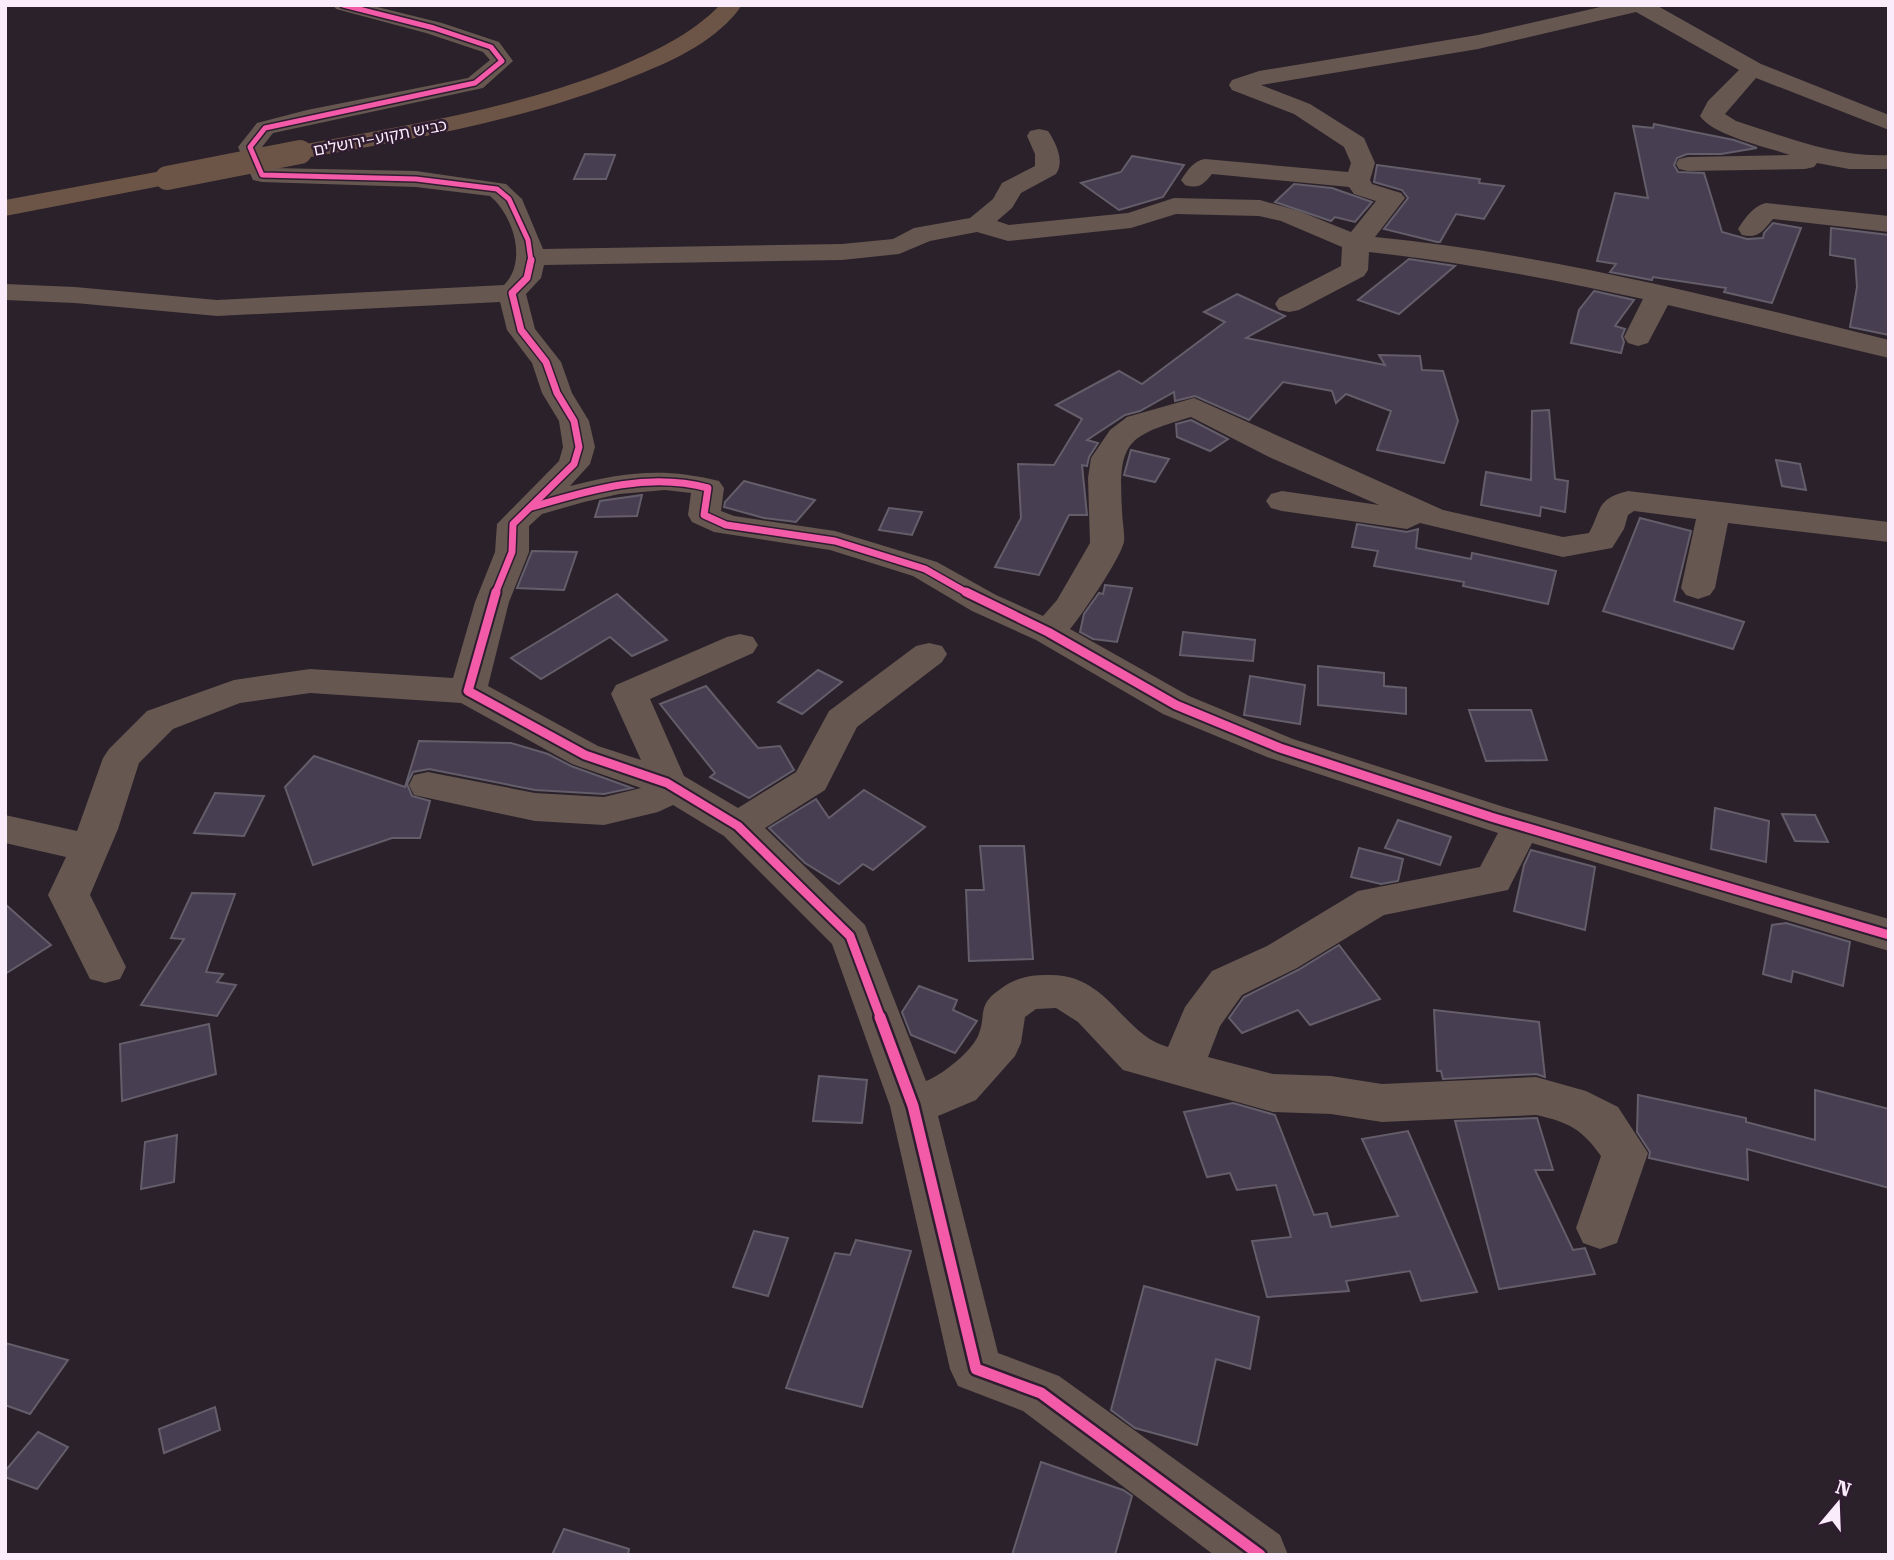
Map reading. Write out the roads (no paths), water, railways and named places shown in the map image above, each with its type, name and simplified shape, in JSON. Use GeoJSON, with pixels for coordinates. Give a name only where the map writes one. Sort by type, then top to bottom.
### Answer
{"type":"FeatureCollection","features":[{"type":"Feature","properties":{"kind":"main road","name":"כביש תקוע–ירושלים"},"geometry":{"type":"LineString","coordinates":[[5,208],[505,113],[600,84],[670,53],[717,22],[732,5]]}},
{"type":"Feature","properties":{"kind":"street"},"geometry":{"type":"LineString","coordinates":[[1357,180],[1363,163],[1356,144],[1302,109],[1240,85],[1259,78],[1478,42],[1639,5],[1753,69],[1889,123]]}},
{"type":"Feature","properties":{"kind":"street"},"geometry":{"type":"LineString","coordinates":[[5,292],[75,295],[217,308],[512,293],[527,278],[532,257],[528,240],[509,199],[498,189],[416,179],[262,175],[250,147],[265,128],[475,83],[502,61],[491,47],[434,28],[345,6]]}},
{"type":"Feature","properties":{"kind":"street"},"geometry":{"type":"LineString","coordinates":[[1753,69],[1716,106],[1712,116],[1728,127],[1839,161]]}},
{"type":"Feature","properties":{"kind":"street"},"geometry":{"type":"LineString","coordinates":[[978,224],[1003,203],[1011,188],[1047,169],[1047,154],[1039,136]]}},
{"type":"Feature","properties":{"kind":"street"},"geometry":{"type":"LineString","coordinates":[[1688,164],[1839,161],[1870,165],[1889,162]]}},
{"type":"Feature","properties":{"kind":"street"},"geometry":{"type":"LineString","coordinates":[[1195,180],[1205,166],[1357,180]]}},
{"type":"Feature","properties":{"kind":"street"},"geometry":{"type":"LineString","coordinates":[[1289,304],[1354,270],[1356,243],[1392,198],[1363,190],[1357,180]]}},
{"type":"Feature","properties":{"kind":"street"},"geometry":{"type":"LineString","coordinates":[[532,257],[842,252],[900,246],[923,234],[978,224],[1008,233],[1131,220],[1174,206],[1260,208],[1290,216],[1356,243],[1435,251],[1502,262],[1660,294],[1889,349]]}},
{"type":"Feature","properties":{"kind":"street"},"geometry":{"type":"LineString","coordinates":[[1751,229],[1766,211],[1889,224]]}},
{"type":"Feature","properties":{"kind":"street"},"geometry":{"type":"LineString","coordinates":[[468,691],[492,602],[512,552],[513,524],[574,464],[579,447],[574,421],[557,393],[546,362],[521,330],[512,293]]}},
{"type":"Feature","properties":{"kind":"street"},"geometry":{"type":"LineString","coordinates":[[1638,337],[1660,294]]}},
{"type":"Feature","properties":{"kind":"street"},"geometry":{"type":"LineString","coordinates":[[1048,632],[1071,607],[1107,542],[1104,478],[1107,458],[1121,437],[1138,423],[1194,407],[1280,450],[1433,517],[1563,547],[1600,541],[1608,529],[1613,510],[1628,501],[1714,513],[1889,531]]}},
{"type":"Feature","properties":{"kind":"street"},"geometry":{"type":"LineString","coordinates":[[528,508],[626,484],[656,480],[694,482],[708,488],[704,515],[726,525],[835,541],[925,569],[984,603],[1048,632],[1177,705],[1280,748],[1491,817],[1522,824],[1889,935]]}},
{"type":"Feature","properties":{"kind":"street"},"geometry":{"type":"LineString","coordinates":[[1282,501],[1399,519],[1433,517]]}},
{"type":"Feature","properties":{"kind":"street"},"geometry":{"type":"LineString","coordinates":[[1698,588],[1714,513]]}},
{"type":"Feature","properties":{"kind":"street"},"geometry":{"type":"LineString","coordinates":[[428,785],[535,807],[604,811],[658,798],[667,783],[662,765],[629,694],[740,645]]}},
{"type":"Feature","properties":{"kind":"street"},"geometry":{"type":"LineString","coordinates":[[738,826],[811,781],[842,720],[929,654]]}},
{"type":"Feature","properties":{"kind":"street"},"geometry":{"type":"LineString","coordinates":[[105,967],[69,895],[90,848],[122,758],[160,720],[234,692],[310,681],[468,691],[585,755],[667,783],[738,826],[850,936],[913,1106],[976,1369],[1041,1393],[1260,1555]]}},
{"type":"Feature","properties":{"kind":"street"},"geometry":{"type":"LineString","coordinates":[[1182,1068],[1201,1019],[1227,983],[1282,957],[1373,902],[1494,879],[1522,824]]}},
{"type":"Feature","properties":{"kind":"street"},"geometry":{"type":"LineString","coordinates":[[5,829],[90,848]]}},
{"type":"Feature","properties":{"kind":"street"},"geometry":{"type":"LineString","coordinates":[[913,1106],[960,1087],[999,1043],[1004,1009],[1027,992],[1063,991],[1093,1010],[1139,1057],[1273,1093],[1331,1095],[1382,1102],[1536,1096],[1570,1104],[1602,1121],[1625,1153],[1600,1228]]}}]}
